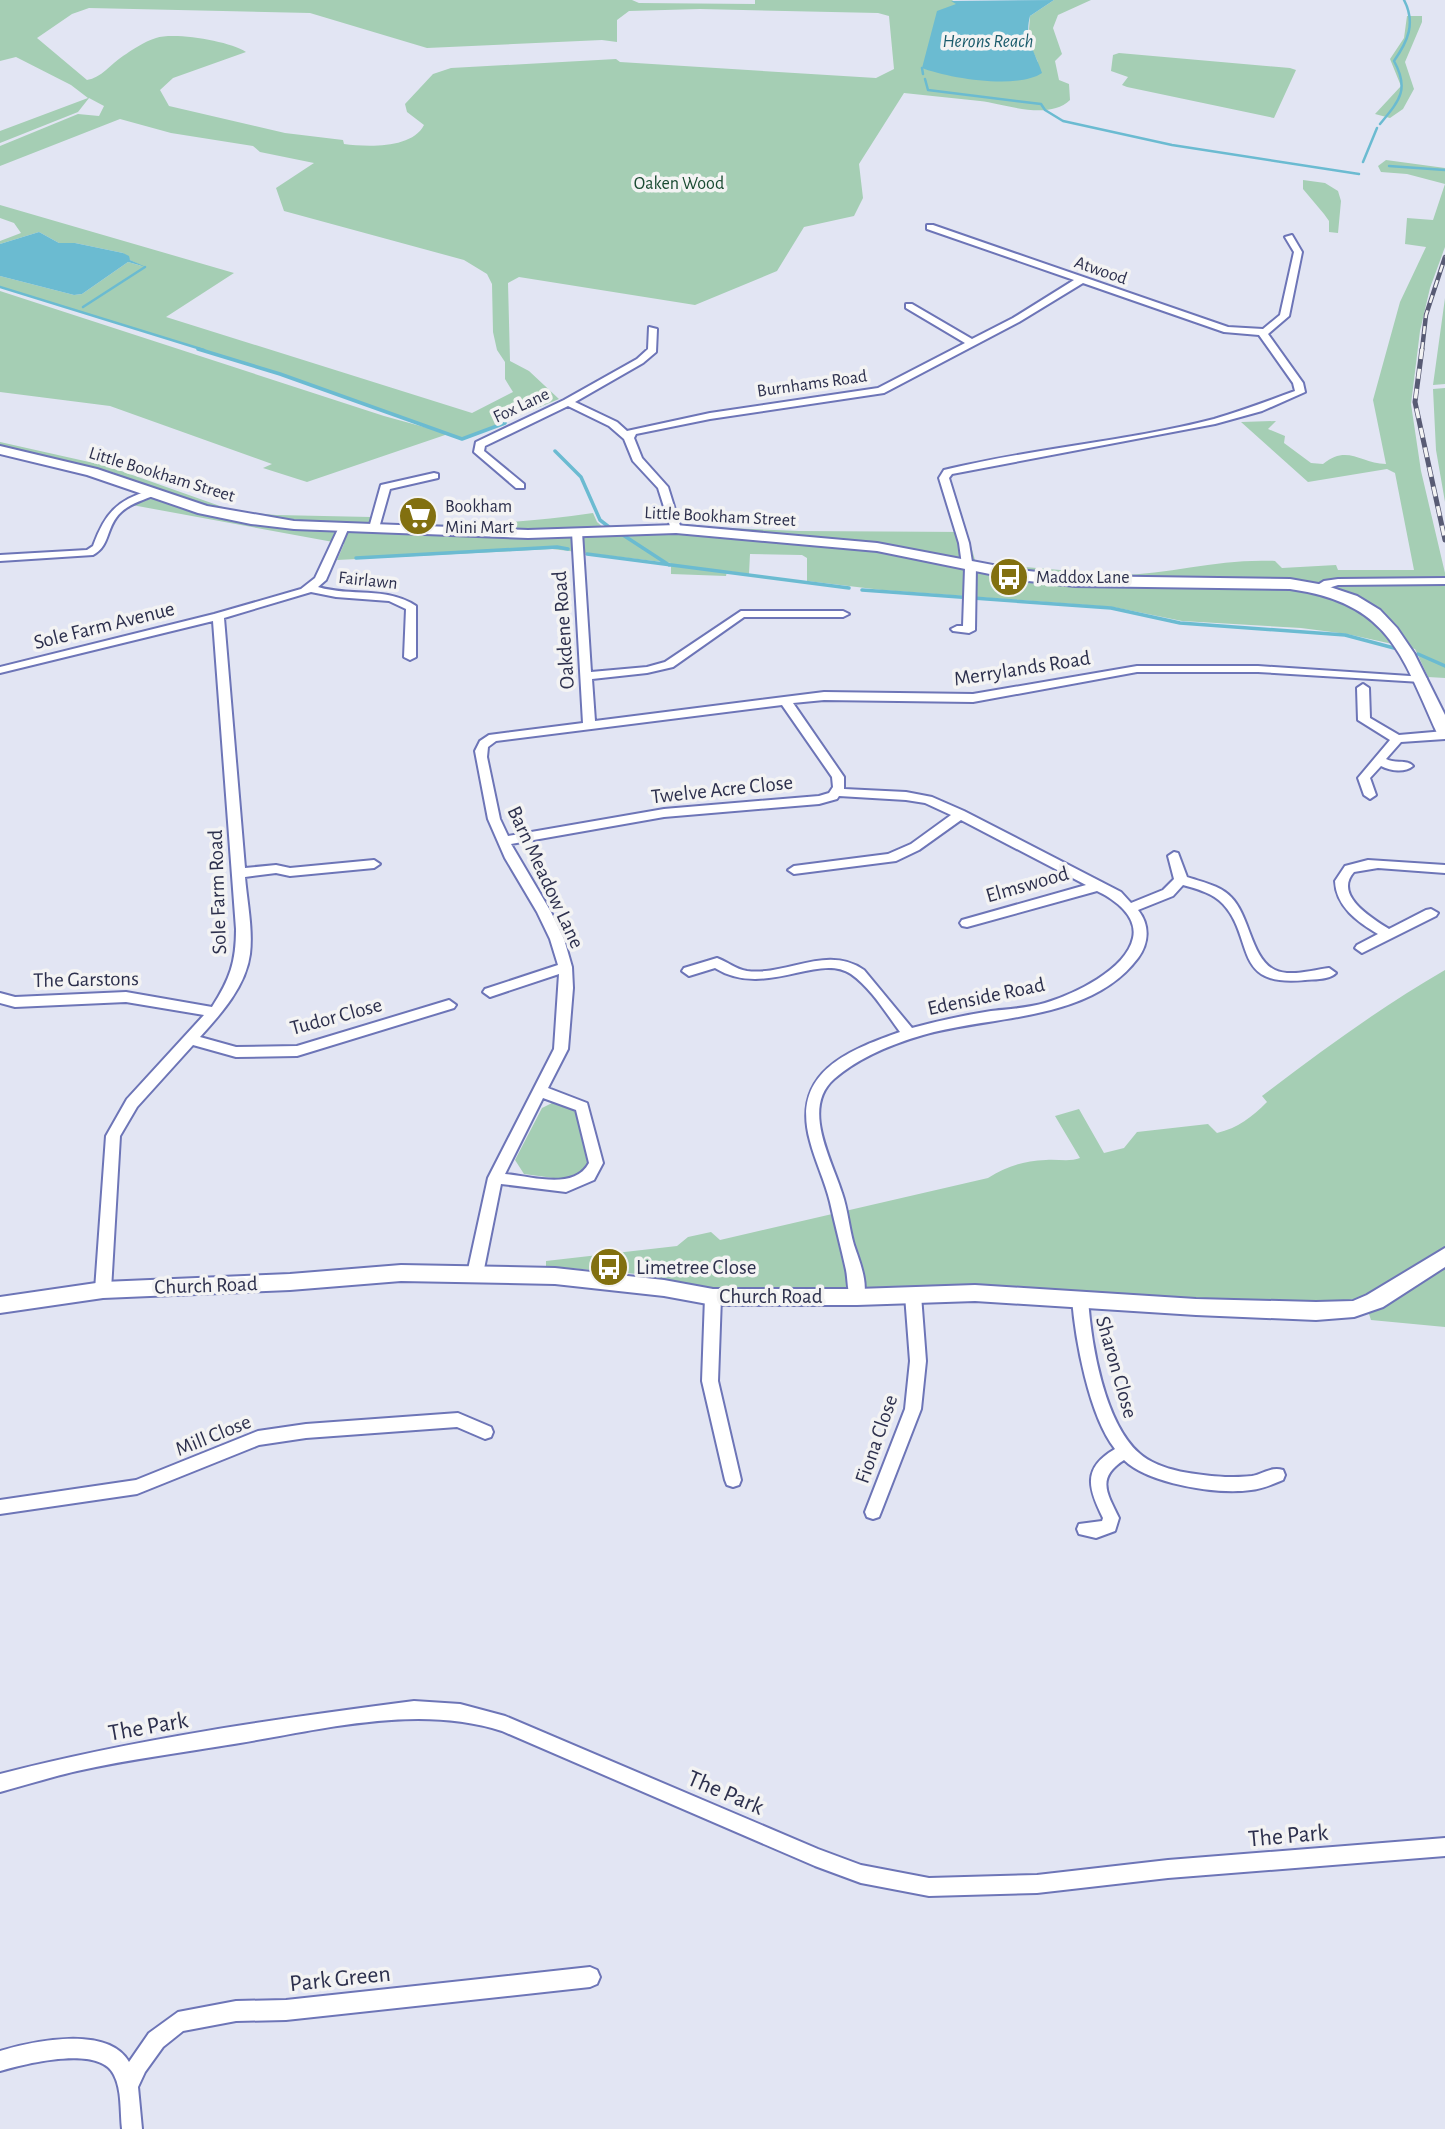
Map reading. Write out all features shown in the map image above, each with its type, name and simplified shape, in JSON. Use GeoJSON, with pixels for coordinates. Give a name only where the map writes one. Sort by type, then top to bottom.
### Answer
{"type":"FeatureCollection","features":[{"type":"Feature","properties":{"kind":"street","name":"Atwood"},"geometry":{"type":"LineString","coordinates":[[930,227],[1227,330],[1263,332]]}},
{"type":"Feature","properties":{"kind":"street"},"geometry":{"type":"LineString","coordinates":[[957,629],[969,630],[967,599],[972,584],[964,543],[944,478],[948,472],[1030,454],[1218,422],[1300,392],[1298,383],[1265,339],[1263,332],[1284,314],[1298,252],[1289,237]]}},
{"type":"Feature","properties":{"kind":"street","name":"Burnhams Road"},"geometry":{"type":"LineString","coordinates":[[629,438],[635,431],[656,425],[881,391],[1016,320],[1081,279]]}},
{"type":"Feature","properties":{"kind":"street"},"geometry":{"type":"LineString","coordinates":[[909,306],[971,343]]}},
{"type":"Feature","properties":{"kind":"street"},"geometry":{"type":"LineString","coordinates":[[568,402],[640,361],[653,349],[652,329]]}},
{"type":"Feature","properties":{"kind":"street","name":"Fox Lane"},"geometry":{"type":"LineString","coordinates":[[520,486],[479,452],[480,444],[568,402],[613,424],[629,438]]}},
{"type":"Feature","properties":{"kind":"street"},"geometry":{"type":"LineString","coordinates":[[629,438],[637,458],[663,487],[676,529]]}},
{"type":"Feature","properties":{"kind":"street","name":"Little Bookham Street"},"geometry":{"type":"LineString","coordinates":[[0,450],[92,472],[202,510],[251,520],[344,527],[528,534],[676,529],[877,547],[1019,575],[1075,581],[1290,584],[1319,588],[1362,604],[1390,628],[1407,649],[1421,679]]}},
{"type":"Feature","properties":{"kind":"street"},"geometry":{"type":"LineString","coordinates":[[374,528],[385,487],[434,476]]}},
{"type":"Feature","properties":{"kind":"street"},"geometry":{"type":"LineString","coordinates":[[0,558],[89,553],[98,548],[113,511],[120,505],[151,493]]}},
{"type":"Feature","properties":{"kind":"street"},"geometry":{"type":"LineString","coordinates":[[218,616],[310,588],[325,572],[344,527]]}},
{"type":"Feature","properties":{"kind":"street","name":"Oakdene Road"},"geometry":{"type":"LineString","coordinates":[[577,532],[589,725]]}},
{"type":"Feature","properties":{"kind":"street"},"geometry":{"type":"LineString","coordinates":[[1319,588],[1338,582],[1439,581]]}},
{"type":"Feature","properties":{"kind":"street","name":"Fairlawn"},"geometry":{"type":"LineString","coordinates":[[310,588],[322,593],[391,598],[406,602],[412,608],[410,657]]}},
{"type":"Feature","properties":{"kind":"street"},"geometry":{"type":"LineString","coordinates":[[585,676],[647,670],[669,665],[741,614],[843,614]]}},
{"type":"Feature","properties":{"kind":"street","name":"Sole Farm Avenue"},"geometry":{"type":"LineString","coordinates":[[0,670],[218,616]]}},
{"type":"Feature","properties":{"kind":"street","name":"Sole Farm Road"},"geometry":{"type":"LineString","coordinates":[[103,1290],[113,1136],[132,1103],[215,1012],[233,985],[243,955],[218,616]]}},
{"type":"Feature","properties":{"kind":"street","name":"Merrylands Road"},"geometry":{"type":"LineString","coordinates":[[589,725],[844,696],[973,698],[1099,675],[1157,668],[1258,669],[1421,679]]}},
{"type":"Feature","properties":{"kind":"street"},"geometry":{"type":"LineString","coordinates":[[1363,688],[1364,720],[1397,739],[1445,734],[1421,679]]}},
{"type":"Feature","properties":{"kind":"street"},"geometry":{"type":"LineString","coordinates":[[786,701],[790,711],[838,777],[837,792],[914,797],[960,814],[1116,895],[1130,908],[1168,893],[1181,880]]}},
{"type":"Feature","properties":{"kind":"street","name":"Barn Meadow Lane"},"geometry":{"type":"LineString","coordinates":[[475,1274],[495,1178],[561,1049],[565,968],[557,939],[544,912],[503,841],[488,798],[480,750],[484,742],[493,738],[589,725]]}},
{"type":"Feature","properties":{"kind":"street"},"geometry":{"type":"LineString","coordinates":[[1370,795],[1364,778],[1397,739]]}},
{"type":"Feature","properties":{"kind":"street"},"geometry":{"type":"LineString","coordinates":[[1380,761],[1390,766],[1407,765]]}},
{"type":"Feature","properties":{"kind":"street","name":"Twelve Acre Close"},"geometry":{"type":"LineString","coordinates":[[503,841],[664,813],[826,799],[837,792]]}},
{"type":"Feature","properties":{"kind":"street"},"geometry":{"type":"LineString","coordinates":[[794,870],[891,858],[915,847],[960,814]]}},
{"type":"Feature","properties":{"kind":"street"},"geometry":{"type":"LineString","coordinates":[[1174,856],[1181,880]]}},
{"type":"Feature","properties":{"kind":"street"},"geometry":{"type":"LineString","coordinates":[[239,873],[276,869],[290,872],[374,864]]}},
{"type":"Feature","properties":{"kind":"street"},"geometry":{"type":"LineString","coordinates":[[1387,934],[1354,911],[1341,890],[1344,873],[1349,868],[1368,864],[1445,869]]}},
{"type":"Feature","properties":{"kind":"street"},"geometry":{"type":"LineString","coordinates":[[1181,880],[1208,889],[1226,899],[1237,913],[1260,967],[1278,976],[1329,973]]}},
{"type":"Feature","properties":{"kind":"street","name":"Elmswood"},"geometry":{"type":"LineString","coordinates":[[967,923],[1098,886]]}},
{"type":"Feature","properties":{"kind":"street","name":"Edenside Road"},"geometry":{"type":"LineString","coordinates":[[858,1297],[857,1279],[836,1196],[815,1132],[813,1100],[819,1085],[835,1069],[909,1034],[985,1017],[1048,1007],[1112,976],[1129,963],[1140,947],[1139,928],[1130,908]]}},
{"type":"Feature","properties":{"kind":"street"},"geometry":{"type":"LineString","coordinates":[[1362,948],[1431,912]]}},
{"type":"Feature","properties":{"kind":"street"},"geometry":{"type":"LineString","coordinates":[[689,971],[717,963],[728,971],[747,975],[769,975],[821,966],[848,967],[863,978],[909,1034]]}},
{"type":"Feature","properties":{"kind":"street"},"geometry":{"type":"LineString","coordinates":[[490,992],[565,968]]}},
{"type":"Feature","properties":{"kind":"street","name":"The Garstons"},"geometry":{"type":"LineString","coordinates":[[0,998],[15,1002],[126,997],[215,1012]]}},
{"type":"Feature","properties":{"kind":"street","name":"Tudor Close"},"geometry":{"type":"LineString","coordinates":[[191,1040],[236,1052],[298,1051],[449,1005]]}},
{"type":"Feature","properties":{"kind":"street"},"geometry":{"type":"LineString","coordinates":[[495,1178],[566,1186],[589,1176],[596,1163],[582,1107],[541,1091]]}},
{"type":"Feature","properties":{"kind":"street","name":"Church Road"},"geometry":{"type":"LineString","coordinates":[[0,1305],[103,1290],[290,1282],[401,1273],[555,1276],[664,1288],[713,1297],[858,1297],[975,1293],[1259,1310],[1354,1309],[1375,1301],[1445,1256]]}},
{"type":"Feature","properties":{"kind":"street","name":"Fiona Close"},"geometry":{"type":"LineString","coordinates":[[873,1512],[913,1409],[918,1361],[914,1295]]}},
{"type":"Feature","properties":{"kind":"street"},"geometry":{"type":"LineString","coordinates":[[713,1297],[710,1381],[733,1480]]}},
{"type":"Feature","properties":{"kind":"street","name":"Sharon Close"},"geometry":{"type":"LineString","coordinates":[[1080,1298],[1080,1314],[1101,1397],[1116,1437],[1136,1461],[1173,1475],[1219,1485],[1252,1483],[1277,1475]]}},
{"type":"Feature","properties":{"kind":"street","name":"Mill Close"},"geometry":{"type":"LineString","coordinates":[[0,1507],[137,1487],[258,1438],[306,1430],[458,1420],[485,1432]]}},
{"type":"Feature","properties":{"kind":"street"},"geometry":{"type":"LineString","coordinates":[[1085,1529],[1096,1531],[1109,1526],[1111,1518],[1099,1495],[1097,1480],[1106,1461],[1127,1450]]}},
{"type":"Feature","properties":{"kind":"street","name":"The Park"},"geometry":{"type":"LineString","coordinates":[[0,1783],[79,1762],[414,1709],[435,1709],[475,1714],[505,1724],[861,1874],[929,1887],[1037,1884],[1168,1869],[1445,1847]]}},
{"type":"Feature","properties":{"kind":"street","name":"Park Green"},"geometry":{"type":"LineString","coordinates":[[128,2087],[138,2065],[156,2040],[178,2022],[203,2015],[286,2010],[590,1977]]}},
{"type":"Feature","properties":{"kind":"street"},"geometry":{"type":"LineString","coordinates":[[0,2061],[34,2052],[81,2048],[115,2059],[123,2070],[128,2087],[132,2129]]}},
{"type":"Feature","properties":{"kind":"green space","name":"Oaken Wood"},"geometry":{"type":"Polygon","coordinates":[[[0,0],[632,0],[639,3],[755,4],[755,0],[952,0],[1038,62],[1028,42],[1030,16],[1054,0],[1091,0],[1058,15],[1053,28],[1062,54],[1055,61],[1059,80],[1069,84],[1070,100],[1061,106],[1026,110],[980,101],[904,93],[859,164],[863,198],[854,216],[804,227],[777,271],[695,305],[519,277],[508,283],[510,361],[529,371],[559,399],[462,439],[448,434],[307,482],[263,468],[272,464],[110,406],[0,392],[0,291],[384,416],[435,430],[280,374],[0,287],[0,276],[74,295],[82,294],[128,262],[142,266],[123,253],[75,243],[59,243],[39,232],[0,244],[0,241],[21,233],[14,223],[0,218],[0,205],[234,273],[166,317],[472,413],[513,392],[505,379],[505,362],[497,350],[493,332],[492,284],[487,274],[464,260],[284,211],[276,188],[314,163],[260,152],[253,146],[171,133],[120,119],[0,166],[0,146],[78,114],[99,116],[104,106],[89,98],[78,112],[0,143],[0,131],[88,98],[71,85],[16,57],[0,61],[0,0]],[[89,8],[72,14],[37,38],[87,80],[101,74],[134,48],[156,38],[188,37],[227,44],[246,52],[173,78],[160,90],[169,106],[285,133],[343,140],[344,144],[365,146],[388,145],[410,139],[418,133],[424,125],[407,112],[405,104],[433,74],[451,68],[616,59],[620,62],[876,78],[894,69],[889,16],[878,13],[700,9],[629,11],[617,20],[617,42],[602,40],[427,48],[310,13],[89,8]]]}},
{"type":"Feature","properties":{"kind":"green space"},"geometry":{"type":"Polygon","coordinates":[[[1407,16],[1422,16],[1405,62],[1414,89],[1403,109],[1390,118],[1375,114],[1401,86],[1390,59],[1404,38],[1407,16]]]}},
{"type":"Feature","properties":{"kind":"green space"},"geometry":{"type":"Polygon","coordinates":[[[1119,53],[1296,70],[1274,118],[1122,85],[1128,77],[1111,71],[1113,55],[1119,53]]]}},
{"type":"Feature","properties":{"kind":"green space"},"geometry":{"type":"Polygon","coordinates":[[[1386,160],[1445,168],[1445,184],[1407,174],[1381,172],[1378,166],[1386,160]]]}},
{"type":"Feature","properties":{"kind":"green space"},"geometry":{"type":"Polygon","coordinates":[[[1303,180],[1325,183],[1338,191],[1341,201],[1338,233],[1329,232],[1329,221],[1303,189],[1303,180]]]}},
{"type":"Feature","properties":{"kind":"green space"},"geometry":{"type":"Polygon","coordinates":[[[1445,184],[1445,247],[1430,288],[1420,331],[1411,404],[1421,471],[1445,573],[1445,678],[1428,677],[1415,649],[1347,634],[1301,628],[1182,621],[1113,607],[882,590],[807,581],[807,558],[802,555],[750,554],[749,574],[727,571],[726,576],[671,574],[671,563],[552,549],[337,560],[344,544],[132,505],[147,500],[156,490],[112,472],[0,446],[0,442],[107,466],[234,511],[276,515],[371,517],[372,523],[428,525],[538,520],[593,513],[604,528],[662,525],[799,531],[967,532],[975,560],[979,563],[1119,575],[1255,561],[1275,561],[1282,568],[1336,565],[1338,570],[1414,570],[1395,473],[1387,469],[1308,482],[1241,422],[1276,421],[1268,429],[1285,436],[1284,443],[1311,463],[1323,464],[1339,455],[1347,455],[1386,464],[1373,400],[1400,302],[1426,247],[1405,244],[1407,218],[1433,220],[1445,184]]]}},
{"type":"Feature","properties":{"kind":"green space"},"geometry":{"type":"Polygon","coordinates":[[[1445,298],[1445,384],[1433,385],[1445,298]]]}},
{"type":"Feature","properties":{"kind":"green space"},"geometry":{"type":"Polygon","coordinates":[[[1445,388],[1445,502],[1436,450],[1433,389],[1445,388]]]}},
{"type":"Feature","properties":{"kind":"green space"},"geometry":{"type":"Polygon","coordinates":[[[1445,970],[1445,1327],[1371,1320],[1368,1311],[1352,1299],[1339,1303],[1150,1298],[1016,1286],[831,1290],[701,1289],[637,1274],[546,1266],[546,1261],[677,1246],[688,1237],[711,1232],[720,1240],[988,1178],[1023,1163],[1080,1158],[1055,1116],[1079,1109],[1104,1153],[1124,1148],[1137,1132],[1208,1124],[1217,1133],[1225,1131],[1256,1112],[1267,1102],[1262,1096],[1329,1046],[1445,970]]]}},
{"type":"Feature","properties":{"kind":"green space"},"geometry":{"type":"Polygon","coordinates":[[[554,1102],[577,1111],[588,1167],[568,1180],[524,1174],[515,1160],[542,1108],[554,1102]]]}},
{"type":"Feature","properties":{"kind":"water","name":"Herons Reach"},"geometry":{"type":"Polygon","coordinates":[[[1054,0],[1030,16],[1028,32],[1042,73],[1031,78],[1000,82],[948,75],[922,68],[937,11],[956,4],[951,1],[1054,0]]]}},
{"type":"Feature","properties":{"kind":"water"},"geometry":{"type":"Polygon","coordinates":[[[39,232],[59,243],[75,243],[123,253],[129,256],[130,260],[146,267],[128,262],[82,294],[74,295],[0,276],[0,244],[39,232]]]}},
{"type":"Feature","properties":{"kind":"waterway"},"geometry":{"type":"LineString","coordinates":[[1380,124],[1397,102],[1402,88],[1394,61],[1409,32],[1408,8],[1404,0]]}},
{"type":"Feature","properties":{"kind":"waterway"},"geometry":{"type":"LineString","coordinates":[[922,68],[923,74]]}},
{"type":"Feature","properties":{"kind":"waterway"},"geometry":{"type":"LineString","coordinates":[[925,79],[928,90],[1041,104],[1045,110],[1063,121],[1172,145],[1359,174]]}},
{"type":"Feature","properties":{"kind":"waterway"},"geometry":{"type":"LineString","coordinates":[[1363,162],[1377,128]]}},
{"type":"Feature","properties":{"kind":"waterway"},"geometry":{"type":"LineString","coordinates":[[1389,166],[1445,170]]}},
{"type":"Feature","properties":{"kind":"waterway"},"geometry":{"type":"LineString","coordinates":[[83,307],[145,267]]}},
{"type":"Feature","properties":{"kind":"waterway"},"geometry":{"type":"LineString","coordinates":[[0,287],[204,350]]}},
{"type":"Feature","properties":{"kind":"waterway"},"geometry":{"type":"LineString","coordinates":[[198,349],[280,374],[462,439],[505,423]]}},
{"type":"Feature","properties":{"kind":"waterway"},"geometry":{"type":"LineString","coordinates":[[555,451],[581,477],[600,520],[609,527]]}},
{"type":"Feature","properties":{"kind":"waterway"},"geometry":{"type":"LineString","coordinates":[[623,535],[668,565]]}},
{"type":"Feature","properties":{"kind":"waterway"},"geometry":{"type":"LineString","coordinates":[[356,558],[557,547],[568,549]]}},
{"type":"Feature","properties":{"kind":"waterway"},"geometry":{"type":"LineString","coordinates":[[587,554],[668,565]]}},
{"type":"Feature","properties":{"kind":"waterway"},"geometry":{"type":"LineString","coordinates":[[668,565],[849,588]]}},
{"type":"Feature","properties":{"kind":"waterway"},"geometry":{"type":"LineString","coordinates":[[862,590],[1111,608],[1180,623],[1345,635],[1394,648]]}},
{"type":"Feature","properties":{"kind":"waterway"},"geometry":{"type":"LineString","coordinates":[[1418,654],[1445,666]]}},
{"type":"Feature","properties":{"kind":"railway"},"geometry":{"type":"LineString","coordinates":[[1422,350],[1426,315],[1445,257]]}},
{"type":"Feature","properties":{"kind":"railway"},"geometry":{"type":"LineString","coordinates":[[1422,349],[1415,402],[1445,540]]}},
{"type":"Feature","properties":{"kind":"place","name":"Bookham Mini Mart"},"geometry":{"type":"Point","coordinates":[418,516]}},
{"type":"Feature","properties":{"kind":"place","name":"Maddox Lane"},"geometry":{"type":"Point","coordinates":[1009,577]}},
{"type":"Feature","properties":{"kind":"place","name":"Limetree Close"},"geometry":{"type":"Point","coordinates":[609,1267]}}]}
